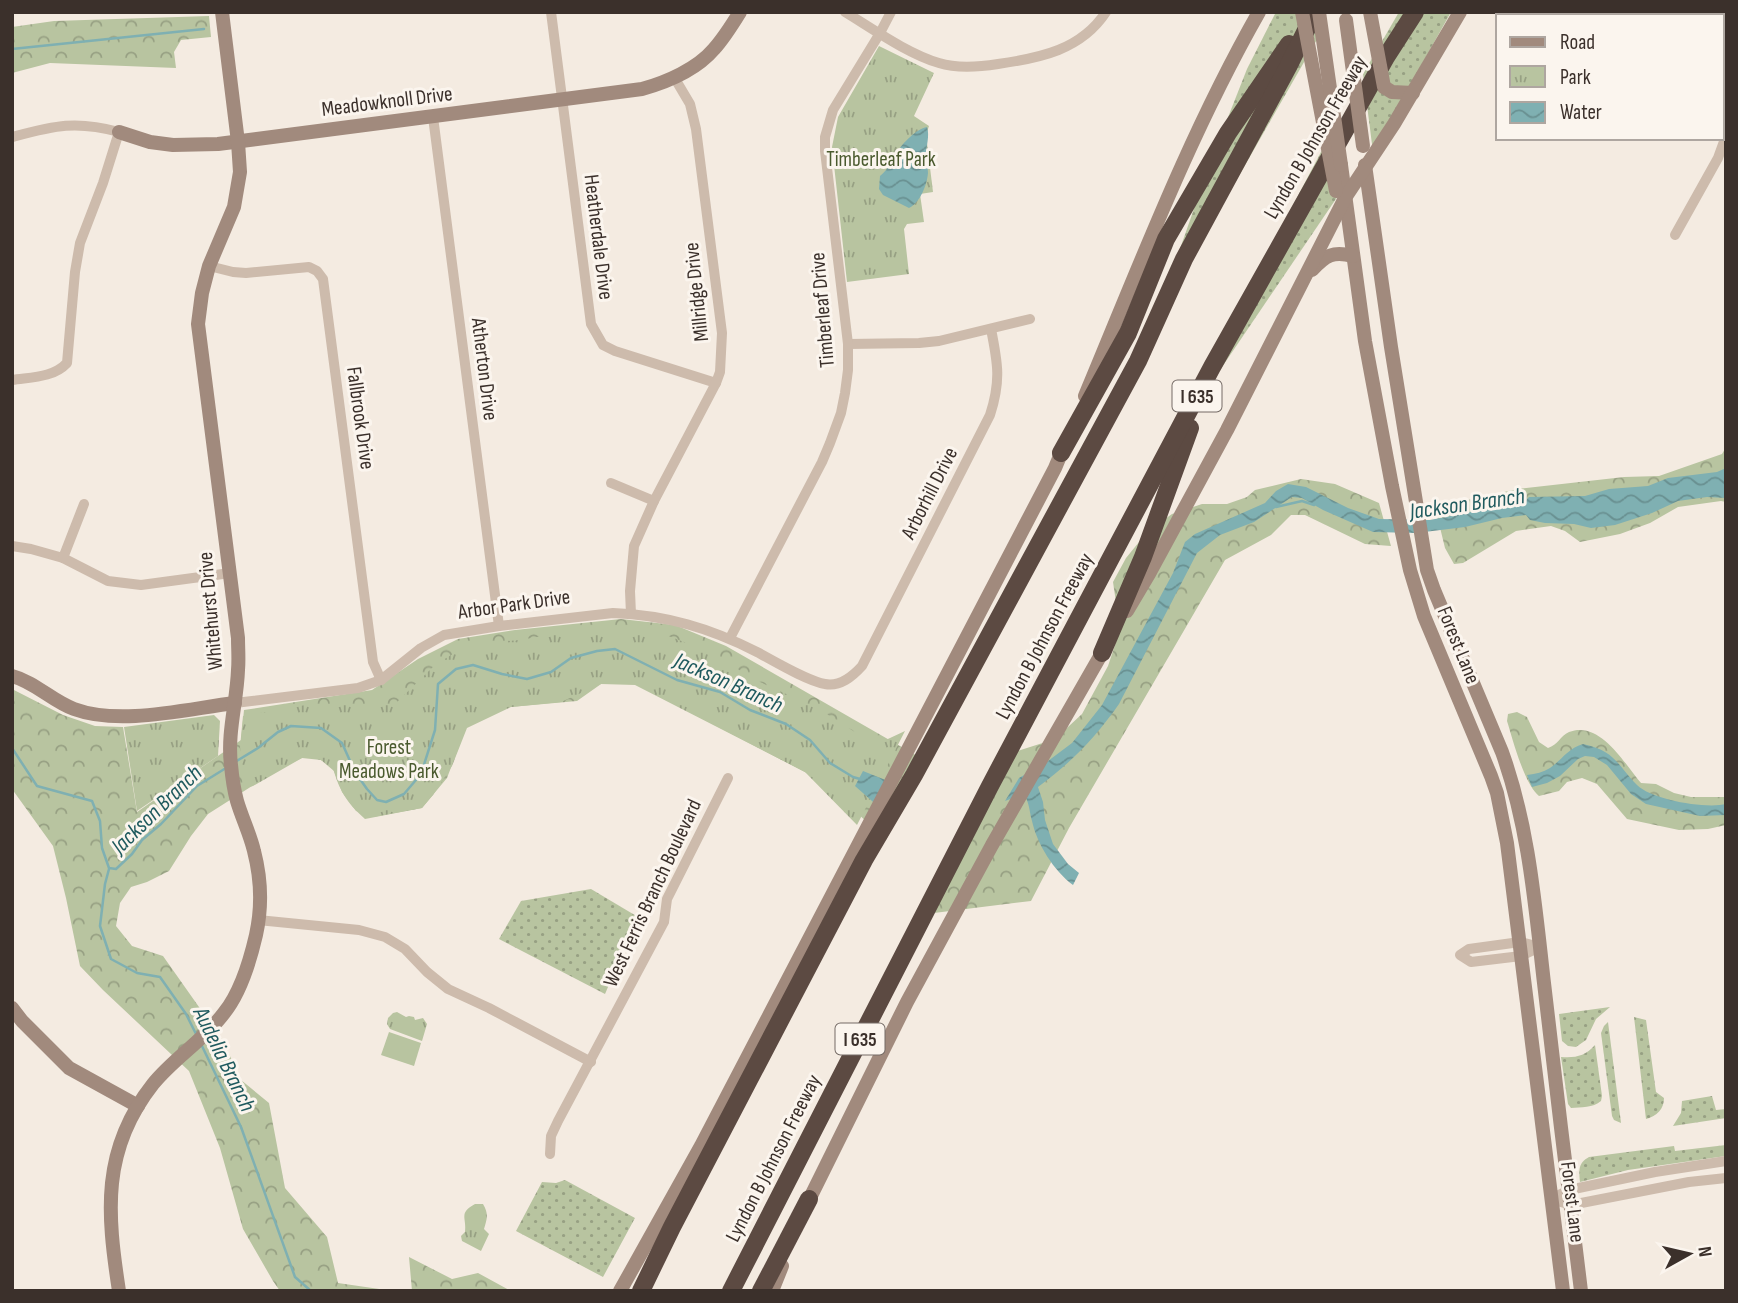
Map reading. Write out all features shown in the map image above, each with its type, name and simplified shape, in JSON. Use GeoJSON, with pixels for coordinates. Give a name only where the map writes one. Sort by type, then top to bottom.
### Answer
{"type":"FeatureCollection","features":[{"type":"Feature","properties":{"kind":"highway"},"geometry":{"type":"LineString","coordinates":[[1061,453],[1128,332],[1166,239],[1228,133],[1315,12]]}},
{"type":"Feature","properties":{"kind":"highway"},"geometry":{"type":"LineString","coordinates":[[641,1291],[864,860],[914,775],[1138,361],[1184,259],[1315,12]]}},
{"type":"Feature","properties":{"kind":"highway","name":"Lyndon B Johnson Freeway"},"geometry":{"type":"LineString","coordinates":[[731,1291],[990,786],[1212,367],[1415,12]]}},
{"type":"Feature","properties":{"kind":"highway"},"geometry":{"type":"LineString","coordinates":[[1102,653],[1143,557],[1212,367]]}},
{"type":"Feature","properties":{"kind":"highway"},"geometry":{"type":"LineString","coordinates":[[761,1291],[809,1199]]}},
{"type":"Feature","properties":{"kind":"main road","name":"Whitehurst Drive"},"geometry":{"type":"LineString","coordinates":[[119,1291],[110,1213],[111,1178],[120,1144],[138,1106],[154,1084],[216,1023],[235,997],[247,967],[258,920],[260,894],[254,851],[236,798],[231,763],[231,728],[238,671],[237,638],[198,324],[209,266],[234,207],[240,172],[222,12]]}},
{"type":"Feature","properties":{"kind":"main road","name":"Meadowknoll Drive"},"geometry":{"type":"LineString","coordinates":[[119,132],[150,142],[173,145],[238,142],[642,89],[674,77],[713,51],[740,12]]}},
{"type":"Feature","properties":{"kind":"main road"},"geometry":{"type":"LineString","coordinates":[[620,1291],[701,1146],[1048,481],[1184,160],[1238,48],[1259,12]]}},
{"type":"Feature","properties":{"kind":"main road"},"geometry":{"type":"LineString","coordinates":[[1302,12],[1340,194]]}},
{"type":"Feature","properties":{"kind":"main road","name":"Forest Lane"},"geometry":{"type":"LineString","coordinates":[[1315,12],[1340,165],[1340,194],[1353,256],[1365,341],[1410,570],[1424,616],[1497,793],[1507,843],[1563,1291]]}},
{"type":"Feature","properties":{"kind":"main road","name":"Forest Lane"},"geometry":{"type":"LineString","coordinates":[[1345,12],[1391,346],[1427,566],[1434,590],[1509,771],[1520,808],[1533,884],[1581,1291]]}},
{"type":"Feature","properties":{"kind":"main road"},"geometry":{"type":"LineString","coordinates":[[1370,12],[1384,87],[1392,92],[1413,93]]}},
{"type":"Feature","properties":{"kind":"main road"},"geometry":{"type":"LineString","coordinates":[[772,1291],[809,1199],[907,1002],[992,845],[1182,513],[1326,234],[1335,201],[1365,168],[1460,12]]}},
{"type":"Feature","properties":{"kind":"main road"},"geometry":{"type":"LineString","coordinates":[[1302,281],[1322,259],[1332,254],[1353,256]]}},
{"type":"Feature","properties":{"kind":"main road"},"geometry":{"type":"LineString","coordinates":[[1357,287],[1376,300],[1384,343],[1391,346]]}},
{"type":"Feature","properties":{"kind":"main road","name":"Arbor Park Drive"},"geometry":{"type":"LineString","coordinates":[[12,676],[73,709],[97,716],[116,718],[234,703]]}},
{"type":"Feature","properties":{"kind":"main road"},"geometry":{"type":"LineString","coordinates":[[1465,715],[1484,707]]}},
{"type":"Feature","properties":{"kind":"main road"},"geometry":{"type":"LineString","coordinates":[[12,1008],[69,1068],[138,1106]]}},
{"type":"Feature","properties":{"kind":"main road"},"geometry":{"type":"LineString","coordinates":[[1533,1050],[1541,1059],[1545,1071],[1550,1113],[1553,1120],[1561,1120]]}},
{"type":"Feature","properties":{"kind":"street","name":"Heatherdale Drive"},"geometry":{"type":"LineString","coordinates":[[551,12],[590,324],[603,345],[615,351],[716,383]]}},
{"type":"Feature","properties":{"kind":"street"},"geometry":{"type":"LineString","coordinates":[[845,12],[906,48],[939,63],[977,67],[1054,53],[1080,39],[1106,12]]}},
{"type":"Feature","properties":{"kind":"street","name":"Timberleaf Drive"},"geometry":{"type":"LineString","coordinates":[[730,638],[822,462],[841,412],[848,370],[848,344],[825,136],[833,110],[891,12]]}},
{"type":"Feature","properties":{"kind":"street","name":"Millridge Drive"},"geometry":{"type":"LineString","coordinates":[[631,614],[634,546],[653,501],[716,383],[719,372],[722,333],[696,129],[690,104],[674,77]]}},
{"type":"Feature","properties":{"kind":"street","name":"Atherton Drive"},"geometry":{"type":"LineString","coordinates":[[433,117],[499,626]]}},
{"type":"Feature","properties":{"kind":"street","name":"Meadowknoll Drive"},"geometry":{"type":"LineString","coordinates":[[12,136],[82,124],[119,132]]}},
{"type":"Feature","properties":{"kind":"street"},"geometry":{"type":"LineString","coordinates":[[12,380],[50,374],[61,370],[67,363],[73,284],[80,243],[119,132]]}},
{"type":"Feature","properties":{"kind":"street"},"geometry":{"type":"LineString","coordinates":[[1675,235],[1718,158],[1726,136]]}},
{"type":"Feature","properties":{"kind":"street","name":"Fallbrook Drive"},"geometry":{"type":"LineString","coordinates":[[209,266],[246,273],[309,267],[317,271],[323,279],[373,662],[381,680]]}},
{"type":"Feature","properties":{"kind":"street"},"geometry":{"type":"LineString","coordinates":[[848,344],[939,341],[1030,319]]}},
{"type":"Feature","properties":{"kind":"street","name":"Arborhill Drive"},"geometry":{"type":"LineString","coordinates":[[862,666],[990,415],[998,382],[998,362],[991,329]]}},
{"type":"Feature","properties":{"kind":"street"},"geometry":{"type":"LineString","coordinates":[[611,484],[653,501]]}},
{"type":"Feature","properties":{"kind":"street"},"geometry":{"type":"LineString","coordinates":[[63,558],[84,504]]}},
{"type":"Feature","properties":{"kind":"street"},"geometry":{"type":"LineString","coordinates":[[12,546],[63,558],[108,581],[141,586],[230,573]]}},
{"type":"Feature","properties":{"kind":"street","name":"Arbor Park Drive"},"geometry":{"type":"LineString","coordinates":[[234,703],[358,688],[381,680],[421,648],[444,635],[594,614],[631,614],[706,629],[730,638],[809,679],[825,684],[846,681],[862,666]]}},
{"type":"Feature","properties":{"kind":"street","name":"West Ferris Branch Boulevard"},"geometry":{"type":"LineString","coordinates":[[550,1154],[551,1136],[664,922],[667,899],[728,778]]}},
{"type":"Feature","properties":{"kind":"street"},"geometry":{"type":"LineString","coordinates":[[258,920],[359,929],[385,937],[405,949],[427,972],[449,989],[591,1062]]}},
{"type":"Feature","properties":{"kind":"street"},"geometry":{"type":"LineString","coordinates":[[1521,949],[1471,962],[1460,955],[1469,949],[1540,947]]}},
{"type":"Feature","properties":{"kind":"street"},"geometry":{"type":"LineString","coordinates":[[1570,1198],[1655,1172],[1726,1161]]}},
{"type":"Feature","properties":{"kind":"street"},"geometry":{"type":"LineString","coordinates":[[1655,1172],[1657,1188]]}},
{"type":"Feature","properties":{"kind":"street"},"geometry":{"type":"LineString","coordinates":[[1552,1199],[1726,1178]]}},
{"type":"Feature","properties":{"kind":"green space"},"geometry":{"type":"Polygon","coordinates":[[[1276,12],[1315,12],[1319,36],[1153,326],[1210,163],[1247,69],[1276,12]]]}},
{"type":"Feature","properties":{"kind":"green space"},"geometry":{"type":"Polygon","coordinates":[[[1399,12],[1451,12],[1373,152],[1363,74],[1399,12]]]}},
{"type":"Feature","properties":{"kind":"green space"},"geometry":{"type":"Polygon","coordinates":[[[209,16],[211,37],[181,40],[174,52],[176,68],[50,63],[12,73],[12,27],[54,21],[209,16]]]}},
{"type":"Feature","properties":{"kind":"green space","name":"Timberleaf Park"},"geometry":{"type":"Polygon","coordinates":[[[879,46],[934,73],[914,116],[929,126],[926,135],[933,192],[920,194],[924,222],[907,224],[904,229],[909,274],[847,282],[832,147],[838,117],[879,46]]]}},
{"type":"Feature","properties":{"kind":"green space"},"geometry":{"type":"Polygon","coordinates":[[[1332,131],[1342,190],[1159,460],[1332,131]]]}},
{"type":"Feature","properties":{"kind":"green space"},"geometry":{"type":"Polygon","coordinates":[[[1726,447],[1726,502],[1678,507],[1650,523],[1620,534],[1580,542],[1565,531],[1551,526],[1516,531],[1463,563],[1454,564],[1445,548],[1435,507],[1518,489],[1624,477],[1659,476],[1722,454],[1726,447]]]}},
{"type":"Feature","properties":{"kind":"green space"},"geometry":{"type":"Polygon","coordinates":[[[1301,479],[1335,484],[1379,503],[1391,546],[1365,544],[1305,515],[1291,515],[1271,535],[1225,560],[1069,828],[1031,901],[934,913],[1011,753],[1055,739],[1082,714],[1108,666],[1120,630],[1113,582],[1126,558],[1148,531],[1172,514],[1202,504],[1227,504],[1247,497],[1255,490],[1301,479]]]}},
{"type":"Feature","properties":{"kind":"green space"},"geometry":{"type":"Polygon","coordinates":[[[621,619],[675,625],[726,646],[926,761],[886,840],[824,782],[626,679],[611,677],[577,701],[489,709],[471,715],[447,778],[422,808],[365,819],[344,795],[332,765],[316,758],[302,758],[277,770],[208,814],[169,871],[131,887],[120,903],[116,926],[132,946],[163,956],[223,1041],[241,1080],[269,1103],[285,1188],[327,1237],[338,1283],[393,1291],[280,1291],[243,1229],[220,1148],[189,1071],[80,966],[53,846],[12,789],[12,689],[63,715],[95,726],[123,727],[137,812],[241,740],[244,710],[372,690],[418,659],[458,639],[621,619]]]}},
{"type":"Feature","properties":{"kind":"green space","name":"Forest Meadows Park"},"geometry":{"type":"Polygon","coordinates":[[[587,628],[650,629],[705,650],[760,682],[819,709],[875,745],[905,731],[857,825],[805,772],[635,685],[601,684],[561,702],[511,707],[467,728],[452,766],[422,808],[373,817],[356,811],[342,792],[334,771],[321,760],[302,758],[245,788],[240,747],[243,716],[305,705],[394,705],[435,665],[469,644],[520,640],[587,628]]]}},
{"type":"Feature","properties":{"kind":"green space"},"geometry":{"type":"Polygon","coordinates":[[[1517,712],[1527,717],[1539,742],[1548,748],[1569,732],[1591,732],[1619,755],[1641,783],[1656,784],[1674,793],[1691,797],[1726,797],[1726,825],[1679,830],[1627,819],[1597,784],[1582,778],[1567,782],[1559,791],[1539,796],[1524,772],[1507,721],[1508,714],[1517,712]]]}},
{"type":"Feature","properties":{"kind":"green space"},"geometry":{"type":"Polygon","coordinates":[[[214,715],[220,721],[218,756],[137,811],[124,727],[214,715]]]}},
{"type":"Feature","properties":{"kind":"green space"},"geometry":{"type":"Polygon","coordinates":[[[591,889],[638,917],[605,994],[499,939],[521,901],[591,889]]]}},
{"type":"Feature","properties":{"kind":"green space"},"geometry":{"type":"Polygon","coordinates":[[[1610,1007],[1596,1019],[1586,1040],[1576,1047],[1568,1046],[1562,1041],[1559,1014],[1610,1007]]]}},
{"type":"Feature","properties":{"kind":"green space"},"geometry":{"type":"Polygon","coordinates":[[[397,1012],[406,1017],[414,1017],[415,1020],[423,1018],[427,1024],[422,1041],[390,1029],[388,1018],[397,1012]]]}},
{"type":"Feature","properties":{"kind":"green space"},"geometry":{"type":"Polygon","coordinates":[[[1634,1017],[1646,1020],[1656,1092],[1664,1098],[1659,1112],[1646,1119],[1634,1017]]]}},
{"type":"Feature","properties":{"kind":"green space"},"geometry":{"type":"Polygon","coordinates":[[[1608,1022],[1621,1123],[1612,1116],[1601,1033],[1608,1022]]]}},
{"type":"Feature","properties":{"kind":"green space"},"geometry":{"type":"Polygon","coordinates":[[[389,1032],[421,1043],[414,1066],[381,1055],[389,1032]]]}},
{"type":"Feature","properties":{"kind":"green space"},"geometry":{"type":"Polygon","coordinates":[[[1595,1045],[1601,1101],[1591,1106],[1571,1108],[1568,1104],[1561,1057],[1580,1056],[1595,1045]]]}},
{"type":"Feature","properties":{"kind":"green space"},"geometry":{"type":"Polygon","coordinates":[[[1712,1096],[1716,1110],[1726,1109],[1726,1118],[1673,1126],[1681,1113],[1682,1101],[1712,1096]]]}},
{"type":"Feature","properties":{"kind":"green space"},"geometry":{"type":"Polygon","coordinates":[[[1726,1145],[1726,1156],[1628,1170],[1580,1182],[1580,1167],[1589,1157],[1674,1146],[1675,1151],[1726,1145]]]}},
{"type":"Feature","properties":{"kind":"green space"},"geometry":{"type":"Polygon","coordinates":[[[565,1180],[635,1218],[603,1277],[516,1231],[542,1182],[556,1183],[565,1180]]]}},
{"type":"Feature","properties":{"kind":"green space"},"geometry":{"type":"Polygon","coordinates":[[[475,1204],[483,1204],[487,1214],[484,1229],[489,1234],[481,1251],[462,1241],[461,1236],[465,1232],[465,1213],[475,1204]]]}},
{"type":"Feature","properties":{"kind":"green space"},"geometry":{"type":"Polygon","coordinates":[[[409,1257],[452,1279],[478,1273],[511,1291],[412,1291],[409,1257]]]}},
{"type":"Feature","properties":{"kind":"water"},"geometry":{"type":"Polygon","coordinates":[[[927,127],[927,178],[920,198],[909,208],[883,195],[879,189],[880,176],[906,141],[927,127]]]}},
{"type":"Feature","properties":{"kind":"water"},"geometry":{"type":"Polygon","coordinates":[[[1726,468],[1726,498],[1707,497],[1678,501],[1615,525],[1591,528],[1530,520],[1526,515],[1416,533],[1373,532],[1302,498],[1292,497],[1254,522],[1220,535],[1197,553],[1119,704],[1082,749],[1038,787],[1053,844],[1068,864],[1079,873],[1073,885],[1053,865],[1042,848],[1024,794],[1005,801],[1019,778],[1072,743],[1102,705],[1173,573],[1185,542],[1195,534],[1265,503],[1276,491],[1288,484],[1306,487],[1348,508],[1379,519],[1430,520],[1501,506],[1524,505],[1529,497],[1585,496],[1609,489],[1648,486],[1668,478],[1717,472],[1726,468]]]}},
{"type":"Feature","properties":{"kind":"water"},"geometry":{"type":"Polygon","coordinates":[[[1583,744],[1609,755],[1637,785],[1654,795],[1680,802],[1726,804],[1726,815],[1700,816],[1646,804],[1631,794],[1607,765],[1594,757],[1585,756],[1578,759],[1560,776],[1532,787],[1527,775],[1550,768],[1569,751],[1583,744]]]}},
{"type":"Feature","properties":{"kind":"water"},"geometry":{"type":"Polygon","coordinates":[[[863,771],[893,783],[881,809],[855,786],[863,771]]]}},
{"type":"Feature","properties":{"kind":"waterway"},"geometry":{"type":"LineString","coordinates":[[12,49],[204,29]]}},
{"type":"Feature","properties":{"kind":"waterway","name":"Jackson Branch"},"geometry":{"type":"LineString","coordinates":[[1276,507],[1302,501],[1314,505]]}},
{"type":"Feature","properties":{"kind":"waterway","name":"Jackson Branch"},"geometry":{"type":"LineString","coordinates":[[235,762],[291,726],[321,728],[342,743],[355,772],[367,789],[377,800],[386,802],[404,794],[421,774],[435,730],[438,684],[456,669],[473,665],[527,679],[551,672],[571,658],[615,649],[677,680],[720,692],[750,710],[786,724],[810,740],[830,763],[860,779]]}},
{"type":"Feature","properties":{"kind":"waterway","name":"Jackson Branch"},"geometry":{"type":"LineString","coordinates":[[12,748],[37,786],[92,801],[100,821],[102,848],[109,868],[116,869],[197,786],[226,768]]}},
{"type":"Feature","properties":{"kind":"waterway","name":"Audelia Branch"},"geometry":{"type":"LineString","coordinates":[[109,869],[100,926],[111,959],[137,973],[160,977],[186,1014],[196,1034]]}},
{"type":"Feature","properties":{"kind":"waterway","name":"Audelia Branch"},"geometry":{"type":"LineString","coordinates":[[201,1044],[241,1127],[295,1277],[311,1291]]}}]}
